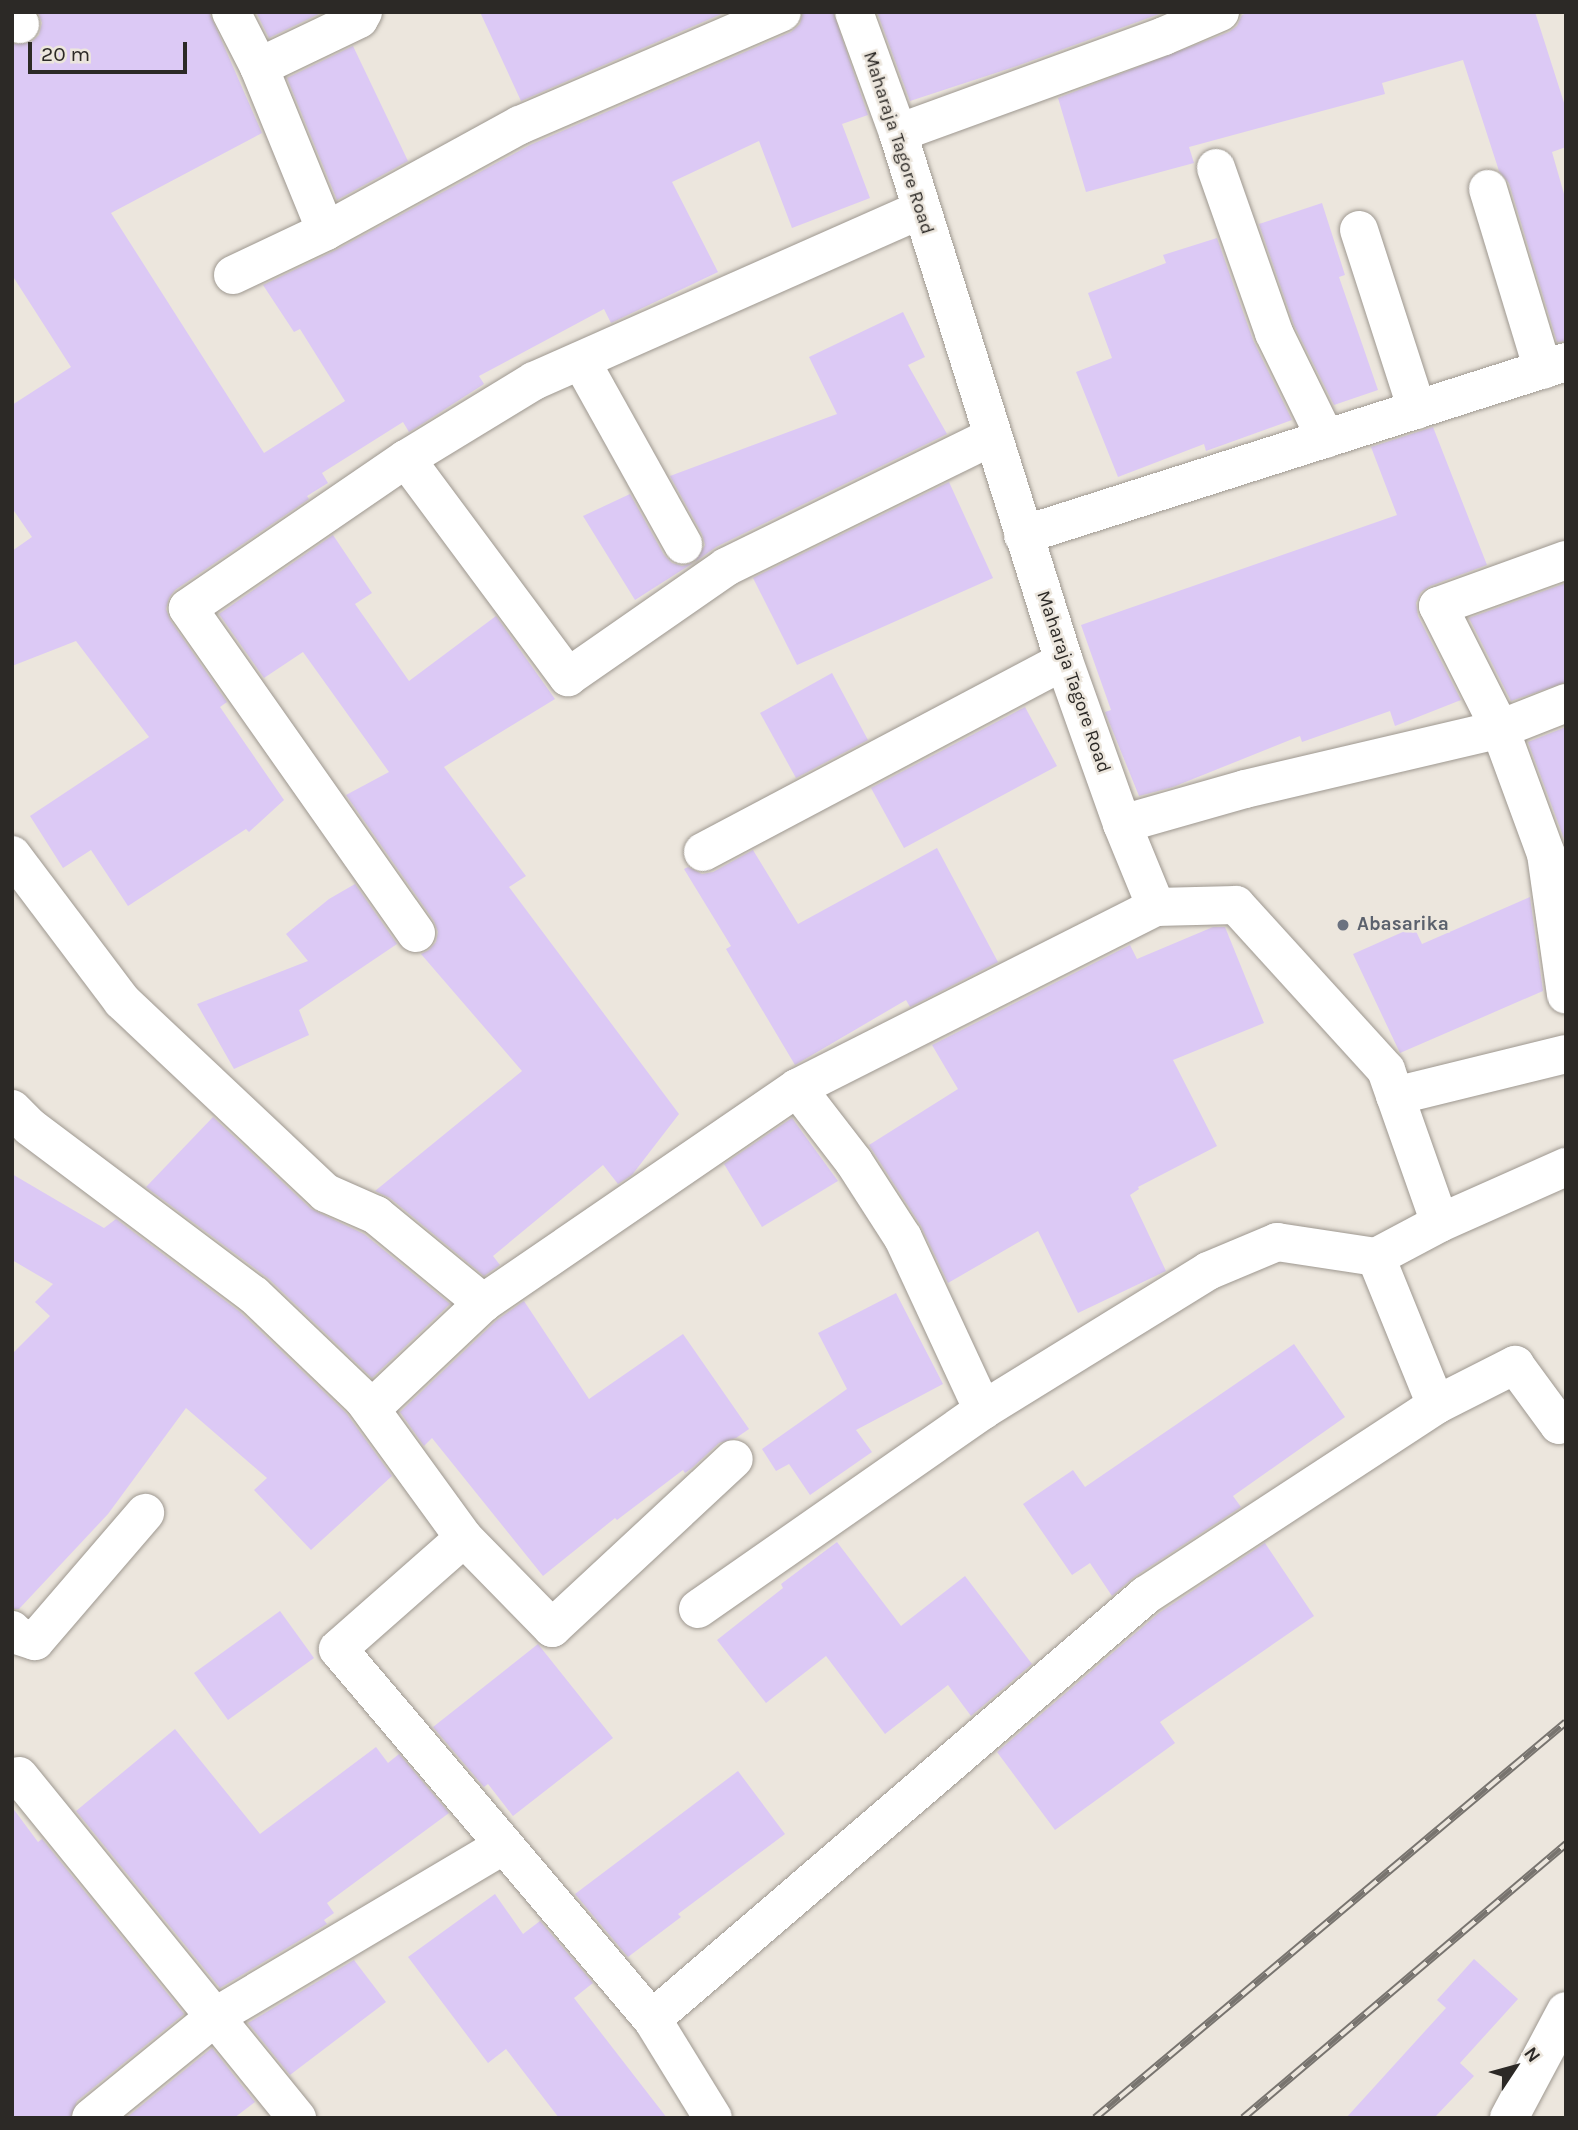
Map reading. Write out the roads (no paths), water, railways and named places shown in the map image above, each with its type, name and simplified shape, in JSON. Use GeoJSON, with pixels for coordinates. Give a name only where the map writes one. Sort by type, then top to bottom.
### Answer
{"type":"FeatureCollection","features":[{"type":"Feature","properties":{"kind":"street"},"geometry":{"type":"LineString","coordinates":[[231,12],[259,67],[326,231]]}},
{"type":"Feature","properties":{"kind":"street"},"geometry":{"type":"LineString","coordinates":[[259,67],[359,19],[363,12]]}},
{"type":"Feature","properties":{"kind":"street"},"geometry":{"type":"LineString","coordinates":[[233,275],[326,231],[520,125],[782,12]]}},
{"type":"Feature","properties":{"kind":"street","name":"Maharaja Tagore Road"},"geometry":{"type":"LineString","coordinates":[[854,12],[898,134],[1064,661],[1122,824],[1156,907]]}},
{"type":"Feature","properties":{"kind":"street"},"geometry":{"type":"LineString","coordinates":[[898,134],[1164,36],[1220,12]]}},
{"type":"Feature","properties":{"kind":"street"},"geometry":{"type":"LineString","coordinates":[[1216,168],[1275,333],[1326,439]]}},
{"type":"Feature","properties":{"kind":"street"},"geometry":{"type":"LineString","coordinates":[[1023,535],[1554,366],[1488,189]]}},
{"type":"Feature","properties":{"kind":"street"},"geometry":{"type":"LineString","coordinates":[[416,933],[188,608],[406,459],[534,381],[920,210]]}},
{"type":"Feature","properties":{"kind":"street"},"geometry":{"type":"LineString","coordinates":[[1359,230],[1417,410]]}},
{"type":"Feature","properties":{"kind":"street"},"geometry":{"type":"LineString","coordinates":[[581,360],[683,544]]}},
{"type":"Feature","properties":{"kind":"street"},"geometry":{"type":"LineString","coordinates":[[406,459],[568,677],[726,567],[992,436]]}},
{"type":"Feature","properties":{"kind":"street"},"geometry":{"type":"LineString","coordinates":[[1566,560],[1438,606],[1500,729],[1556,850],[1566,995]]}},
{"type":"Feature","properties":{"kind":"street"},"geometry":{"type":"LineString","coordinates":[[703,852],[1064,661]]}},
{"type":"Feature","properties":{"kind":"street"},"geometry":{"type":"LineString","coordinates":[[1122,824],[1245,789],[1500,729],[1566,703]]}},
{"type":"Feature","properties":{"kind":"street"},"geometry":{"type":"LineString","coordinates":[[12,855],[132,1010],[326,1193],[376,1214],[483,1303]]}},
{"type":"Feature","properties":{"kind":"street"},"geometry":{"type":"LineString","coordinates":[[371,1409],[483,1303],[797,1088],[1156,907],[1236,905],[1386,1070],[1440,1223]]}},
{"type":"Feature","properties":{"kind":"street"},"geometry":{"type":"LineString","coordinates":[[1395,1096],[1566,1054]]}},
{"type":"Feature","properties":{"kind":"street"},"geometry":{"type":"LineString","coordinates":[[797,1088],[854,1162],[903,1238],[983,1410]]}},
{"type":"Feature","properties":{"kind":"street"},"geometry":{"type":"LineString","coordinates":[[12,1109],[30,1127],[254,1295],[371,1409],[464,1538],[552,1628],[734,1459]]}},
{"type":"Feature","properties":{"kind":"street"},"geometry":{"type":"LineString","coordinates":[[698,1609],[983,1410],[1208,1270],[1278,1241],[1376,1256],[1440,1223],[1566,1167]]}},
{"type":"Feature","properties":{"kind":"street"},"geometry":{"type":"LineString","coordinates":[[1376,1256],[1436,1405]]}},
{"type":"Feature","properties":{"kind":"street"},"geometry":{"type":"LineString","coordinates":[[652,2019],[1146,1595],[1436,1405],[1515,1365],[1559,1425],[1566,1421]]}},
{"type":"Feature","properties":{"kind":"street"},"geometry":{"type":"LineString","coordinates":[[12,1630],[16,1635],[36,1641],[145,1513]]}},
{"type":"Feature","properties":{"kind":"street"},"geometry":{"type":"LineString","coordinates":[[464,1538],[338,1649],[652,2019],[713,2118]]}},
{"type":"Feature","properties":{"kind":"street"},"geometry":{"type":"LineString","coordinates":[[19,1776],[297,2118]]}},
{"type":"Feature","properties":{"kind":"street"},"geometry":{"type":"LineString","coordinates":[[91,2118],[216,2016],[504,1845]]}},
{"type":"Feature","properties":{"kind":"street"},"geometry":{"type":"LineString","coordinates":[[1508,2118],[1566,2011]]}},
{"type":"Feature","properties":{"kind":"railway"},"geometry":{"type":"LineString","coordinates":[[1095,2118],[1566,1722]]}},
{"type":"Feature","properties":{"kind":"railway"},"geometry":{"type":"LineString","coordinates":[[1243,2118],[1566,1844]]}},
{"type":"Feature","properties":{"kind":"place","name":"Abasarika"},"geometry":{"type":"Point","coordinates":[1343,925]}}]}
